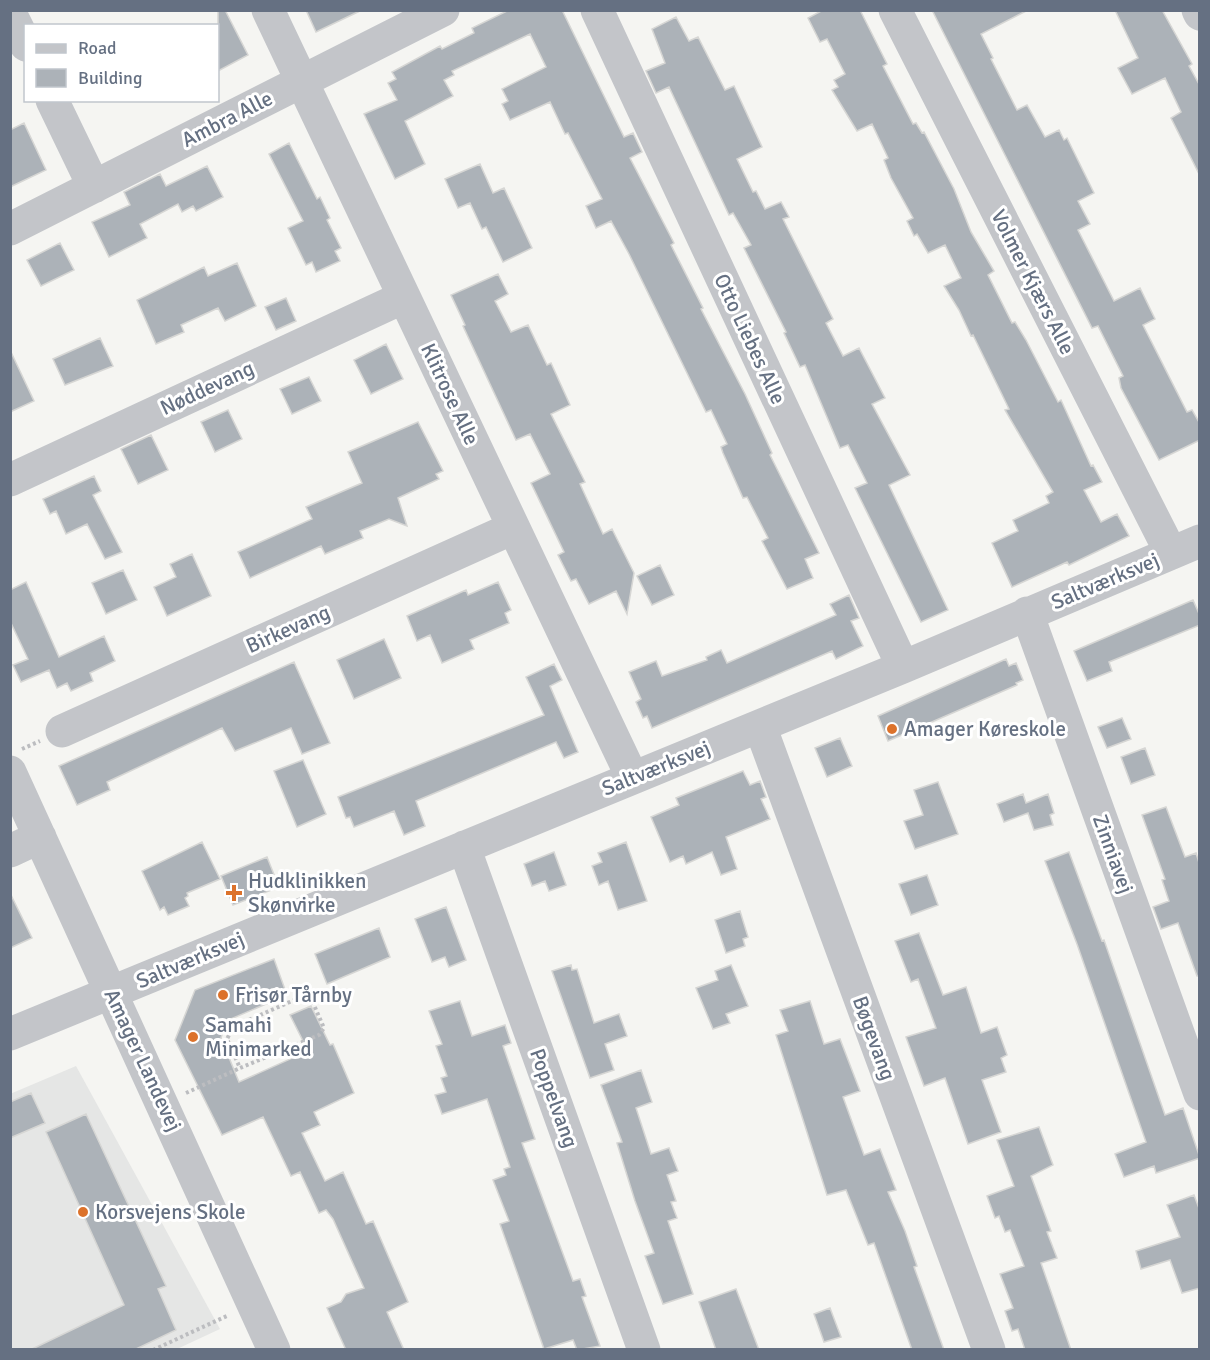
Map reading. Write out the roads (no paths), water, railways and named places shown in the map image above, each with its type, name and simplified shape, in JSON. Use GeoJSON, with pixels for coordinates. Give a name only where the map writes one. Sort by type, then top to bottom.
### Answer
{"type":"FeatureCollection","features":[{"type":"Feature","properties":{"kind":"street","name":"Klitrose Alle"},"geometry":{"type":"LineString","coordinates":[[268,10],[632,777]]}},
{"type":"Feature","properties":{"kind":"street","name":"Ambra Alle"},"geometry":{"type":"LineString","coordinates":[[10,229],[443,10]]}},
{"type":"Feature","properties":{"kind":"street","name":"Otto Liebes Alle"},"geometry":{"type":"LineString","coordinates":[[597,10],[903,667]]}},
{"type":"Feature","properties":{"kind":"street","name":"Volmer Kjærs Alle"},"geometry":{"type":"LineString","coordinates":[[895,10],[1185,547]]}},
{"type":"Feature","properties":{"kind":"street"},"geometry":{"type":"LineString","coordinates":[[10,13],[24,41]]}},
{"type":"Feature","properties":{"kind":"street"},"geometry":{"type":"LineString","coordinates":[[53,102],[94,187]]}},
{"type":"Feature","properties":{"kind":"street","name":"Nøddevang"},"geometry":{"type":"LineString","coordinates":[[10,480],[404,297]]}},
{"type":"Feature","properties":{"kind":"street","name":"Birkevang"},"geometry":{"type":"LineString","coordinates":[[62,731],[513,528]]}},
{"type":"Feature","properties":{"kind":"street","name":"Saltværksvej"},"geometry":{"type":"LineString","coordinates":[[10,1034],[903,667],[1185,547]]}},
{"type":"Feature","properties":{"kind":"street","name":"Zinniavej"},"geometry":{"type":"LineString","coordinates":[[1027,614],[1200,1094]]}},
{"type":"Feature","properties":{"kind":"street","name":"Bøgevang"},"geometry":{"type":"LineString","coordinates":[[760,726],[988,1350]]}},
{"type":"Feature","properties":{"kind":"street","name":"Amager Landevej"},"geometry":{"type":"LineString","coordinates":[[10,772],[274,1350]]}},
{"type":"Feature","properties":{"kind":"street"},"geometry":{"type":"LineString","coordinates":[[10,851],[40,837]]}},
{"type":"Feature","properties":{"kind":"street","name":"Poppelvang"},"geometry":{"type":"LineString","coordinates":[[464,847],[644,1350]]}},
{"type":"Feature","properties":{"kind":"place","name":"Amager Køreskole"},"geometry":{"type":"Point","coordinates":[892,729]}},
{"type":"Feature","properties":{"kind":"place","name":"Hudklinikken Skønvirke"},"geometry":{"type":"Point","coordinates":[234,893]}},
{"type":"Feature","properties":{"kind":"place","name":"Frisør Tårnby"},"geometry":{"type":"Point","coordinates":[223,995]}},
{"type":"Feature","properties":{"kind":"place","name":"Samahi Minimarked"},"geometry":{"type":"Point","coordinates":[193,1037]}},
{"type":"Feature","properties":{"kind":"place","name":"Korsvejens Skole"},"geometry":{"type":"Point","coordinates":[83,1212]}}]}
